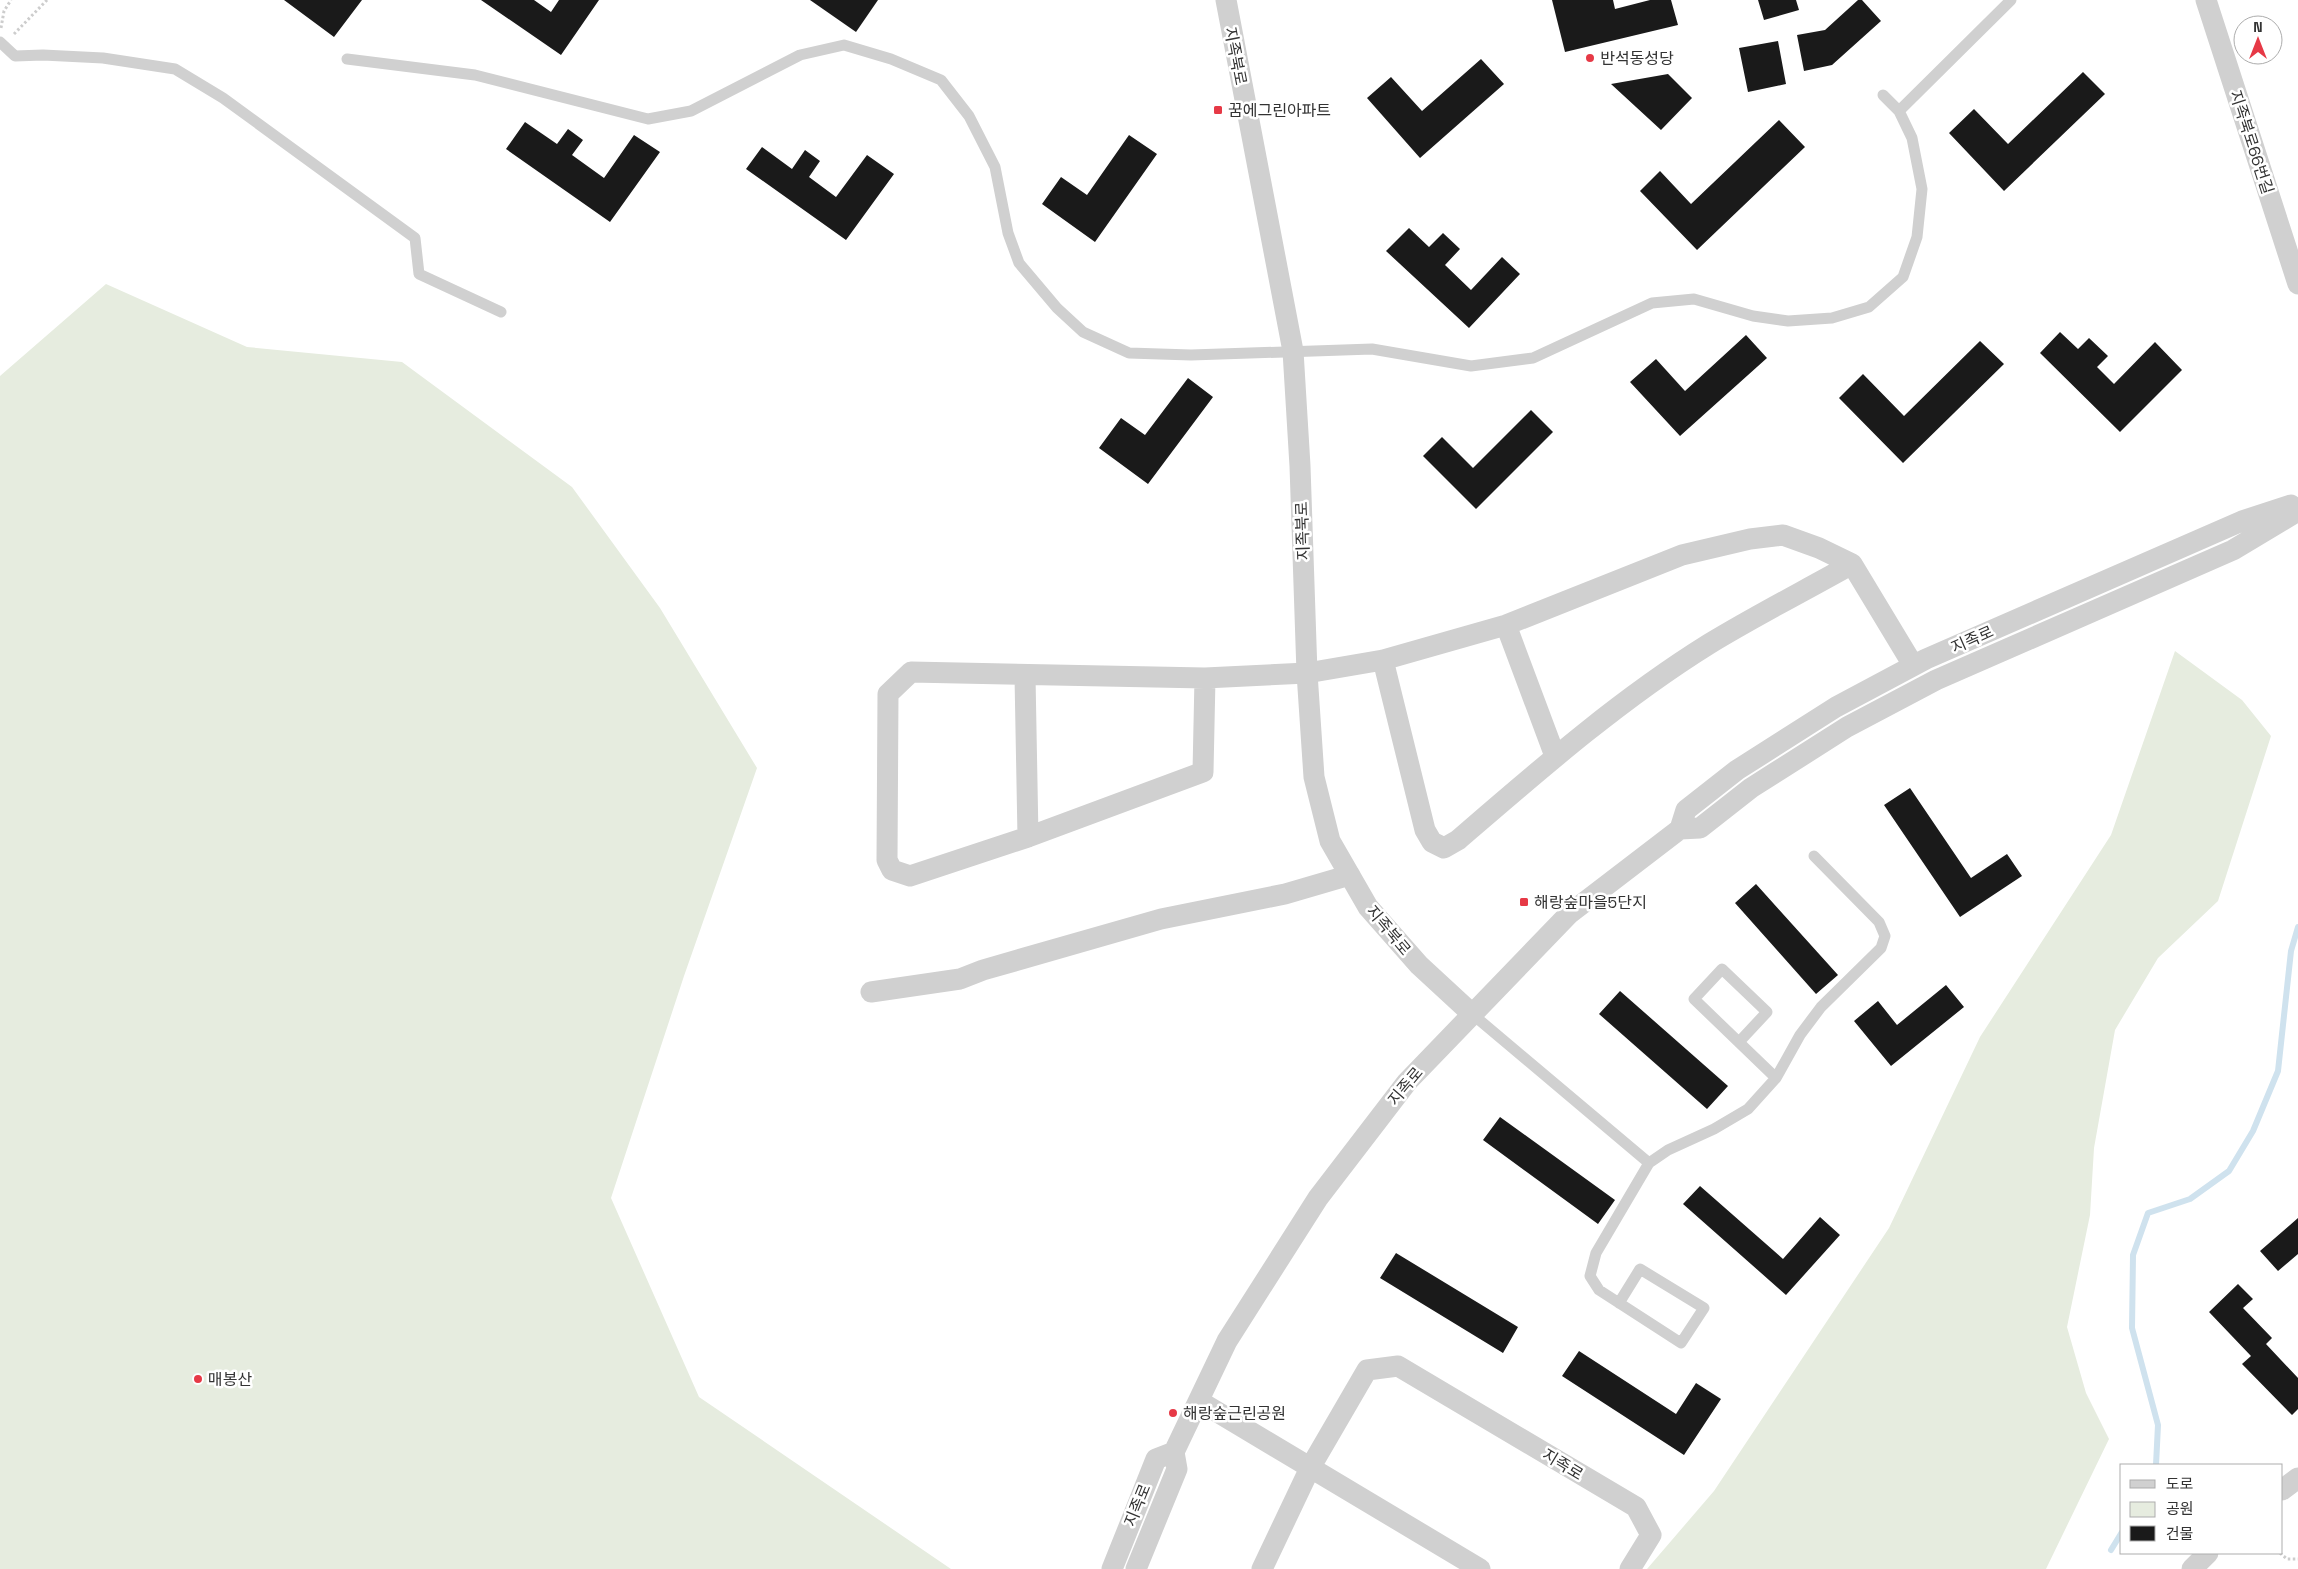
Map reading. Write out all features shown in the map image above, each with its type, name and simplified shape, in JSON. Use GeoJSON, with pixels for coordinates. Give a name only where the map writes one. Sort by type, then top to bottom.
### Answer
{"type":"FeatureCollection","features":[{"type":"Feature","properties":{"kind":"street","name":"지족북로"},"geometry":{"type":"LineString","coordinates":[[1226,0],[1293,350],[1300,466],[1307,673],[1314,777],[1330,841],[1368,907],[1419,965],[1472,1013]]}},
{"type":"Feature","properties":{"kind":"street","name":"지족북로66번길"},"geometry":{"type":"LineString","coordinates":[[2206,0],[2298,284]]}},
{"type":"Feature","properties":{"kind":"street","name":"지족로"},"geometry":{"type":"LineString","coordinates":[[1680,829],[1686,810],[1737,770],[1836,707],[1913,666],[2242,521],[2298,502]]}},
{"type":"Feature","properties":{"kind":"street","name":"지족로"},"geometry":{"type":"LineString","coordinates":[[1136,1569],[1177,1469],[1174,1452],[1227,1341],[1318,1198],[1407,1082],[1569,914],[1680,829],[1700,828],[1751,788],[1847,727],[1936,680],[2234,550],[2298,511]]}},
{"type":"Feature","properties":{"kind":"street"},"geometry":{"type":"LineString","coordinates":[[1205,678],[1203,772],[1028,837],[910,876],[892,870],[887,860],[888,694],[912,672],[1025,676],[1205,678],[1307,673],[1383,660],[1506,625],[1682,555],[1750,540],[1783,536],[1833,553],[1852,564],[1913,666]]}},
{"type":"Feature","properties":{"kind":"street"},"geometry":{"type":"LineString","coordinates":[[1383,660],[1425,830],[1432,842],[1444,848],[1458,840],[1555,756],[1637,694],[1708,645],[1852,564]]}},
{"type":"Feature","properties":{"kind":"street"},"geometry":{"type":"LineString","coordinates":[[1506,625],[1555,756]]}},
{"type":"Feature","properties":{"kind":"street"},"geometry":{"type":"LineString","coordinates":[[1025,676],[1028,837]]}},
{"type":"Feature","properties":{"kind":"street"},"geometry":{"type":"LineString","coordinates":[[871,992],[960,979],[983,970],[1162,919],[1285,894],[1350,875]]}},
{"type":"Feature","properties":{"kind":"street","name":"지족로"},"geometry":{"type":"LineString","coordinates":[[1262,1569],[1310,1468],[1367,1370],[1398,1366],[1636,1507],[1651,1535],[1630,1569]]}},
{"type":"Feature","properties":{"kind":"street"},"geometry":{"type":"LineString","coordinates":[[1198,1401],[1480,1569]]}},
{"type":"Feature","properties":{"kind":"street","name":"지족로"},"geometry":{"type":"LineString","coordinates":[[1112,1569],[1156,1459],[1174,1452]]}},
{"type":"Feature","properties":{"kind":"street"},"geometry":{"type":"LineString","coordinates":[[2283,1489],[2298,1478]]}},
{"type":"Feature","properties":{"kind":"street"},"geometry":{"type":"LineString","coordinates":[[2192,1569],[2207,1554]]}},
{"type":"Feature","properties":{"kind":"lane"},"geometry":{"type":"LineString","coordinates":[[1899,111],[2011,0]]}},
{"type":"Feature","properties":{"kind":"lane"},"geometry":{"type":"LineString","coordinates":[[1,42],[15,56],[43,55],[103,58],[175,69],[224,98],[415,238],[419,274],[501,312]]}},
{"type":"Feature","properties":{"kind":"lane"},"geometry":{"type":"LineString","coordinates":[[347,59],[475,75],[648,119],[691,111],[800,56],[844,45],[891,59],[941,80],[969,116],[994,167],[1008,233],[1019,263],[1057,308],[1082,332],[1129,353],[1191,355],[1293,350],[1372,349],[1472,366],[1533,358],[1652,303],[1694,299],[1752,316],[1788,321],[1832,318],[1869,307],[1903,277],[1917,237],[1922,188],[1912,138],[1899,111],[1883,95]]}},
{"type":"Feature","properties":{"kind":"lane"},"geometry":{"type":"LineString","coordinates":[[1619,1303],[1640,1269],[1704,1308],[1681,1342],[1619,1303],[1600,1290],[1590,1276],[1596,1253],[1649,1163],[1668,1150],[1748,1110],[1776,1078],[1800,1035],[1821,1007],[1881,948],[1885,936],[1879,922],[1814,856]]}},
{"type":"Feature","properties":{"kind":"lane"},"geometry":{"type":"LineString","coordinates":[[1739,1042],[1768,1012],[1722,969],[1694,999],[1776,1078]]}},
{"type":"Feature","properties":{"kind":"lane"},"geometry":{"type":"LineString","coordinates":[[1472,1013],[1649,1163]]}},
{"type":"Feature","properties":{"kind":"path"},"geometry":{"type":"LineString","coordinates":[[1,42],[4,11],[11,0]]}},
{"type":"Feature","properties":{"kind":"path"},"geometry":{"type":"LineString","coordinates":[[1,42],[47,0]]}},
{"type":"Feature","properties":{"kind":"path"},"geometry":{"type":"LineString","coordinates":[[2281,1554],[2287,1559],[2298,1559]]}},
{"type":"Feature","properties":{"kind":"green space"},"geometry":{"type":"Polygon","coordinates":[[[106,284],[247,347],[402,362],[572,487],[660,608],[757,768],[684,976],[611,1198],[699,1397],[951,1569],[0,1569],[0,376],[106,284]]]}},
{"type":"Feature","properties":{"kind":"green space"},"geometry":{"type":"Polygon","coordinates":[[[2175,651],[2242,700],[2271,736],[2218,901],[2158,958],[2115,1030],[2094,1148],[2090,1215],[2067,1327],[2086,1393],[2109,1439],[2046,1569],[1647,1569],[1714,1491],[1889,1228],[1980,1037],[2111,835],[2175,651]]]}},
{"type":"Feature","properties":{"kind":"building"},"geometry":{"type":"Polygon","coordinates":[[[284,0],[362,0],[334,37],[284,0]]]}},
{"type":"Feature","properties":{"kind":"building"},"geometry":{"type":"Polygon","coordinates":[[[481,0],[534,0],[551,12],[559,0],[599,0],[561,55],[481,0]]]}},
{"type":"Feature","properties":{"kind":"building"},"geometry":{"type":"Polygon","coordinates":[[[810,0],[878,0],[856,32],[810,0]]]}},
{"type":"Feature","properties":{"kind":"building"},"geometry":{"type":"Polygon","coordinates":[[[1552,0],[1613,0],[1615,9],[1650,0],[1671,0],[1678,25],[1565,52],[1552,0]]]}},
{"type":"Feature","properties":{"kind":"building"},"geometry":{"type":"Polygon","coordinates":[[[1758,0],[1796,0],[1799,10],[1764,20],[1758,0]]]}},
{"type":"Feature","properties":{"kind":"building"},"geometry":{"type":"Polygon","coordinates":[[[1858,0],[1862,0],[1881,21],[1832,65],[1804,71],[1797,35],[1825,30],[1858,0]]]}},
{"type":"Feature","properties":{"kind":"building"},"geometry":{"type":"Polygon","coordinates":[[[1778,41],[1786,84],[1748,92],[1739,48],[1778,41]]]}},
{"type":"Feature","properties":{"kind":"building"},"geometry":{"type":"Polygon","coordinates":[[[1481,59],[1504,84],[1420,158],[1367,98],[1391,77],[1422,111],[1481,59]]]}},
{"type":"Feature","properties":{"kind":"building"},"geometry":{"type":"Polygon","coordinates":[[[2083,72],[2105,94],[2004,191],[1949,133],[1974,109],[2008,144],[2083,72]]]}},
{"type":"Feature","properties":{"kind":"building"},"geometry":{"type":"Polygon","coordinates":[[[1668,74],[1692,98],[1661,130],[1611,84],[1668,74]]]}},
{"type":"Feature","properties":{"kind":"building"},"geometry":{"type":"Polygon","coordinates":[[[1779,120],[1805,147],[1697,250],[1640,191],[1660,171],[1691,204],[1779,120]]]}},
{"type":"Feature","properties":{"kind":"building"},"geometry":{"type":"Polygon","coordinates":[[[525,122],[557,144],[568,129],[583,140],[572,155],[604,178],[634,135],[660,152],[610,222],[506,149],[525,122]]]}},
{"type":"Feature","properties":{"kind":"building"},"geometry":{"type":"Polygon","coordinates":[[[1129,135],[1157,154],[1095,242],[1042,204],[1061,177],[1087,195],[1129,135]]]}},
{"type":"Feature","properties":{"kind":"building"},"geometry":{"type":"Polygon","coordinates":[[[762,147],[792,169],[805,150],[820,161],[809,177],[836,197],[867,155],[894,174],[846,240],[746,169],[762,147]]]}},
{"type":"Feature","properties":{"kind":"building"},"geometry":{"type":"Polygon","coordinates":[[[1409,228],[1429,247],[1443,233],[1460,249],[1445,265],[1471,290],[1502,257],[1520,274],[1469,328],[1386,251],[1409,228]]]}},
{"type":"Feature","properties":{"kind":"building"},"geometry":{"type":"Polygon","coordinates":[[[2060,332],[2078,349],[2089,338],[2108,356],[2097,367],[2114,384],[2155,342],[2182,370],[2120,432],[2040,353],[2060,332]]]}},
{"type":"Feature","properties":{"kind":"building"},"geometry":{"type":"Polygon","coordinates":[[[1746,335],[1767,358],[1680,436],[1630,382],[1656,359],[1685,391],[1746,335]]]}},
{"type":"Feature","properties":{"kind":"building"},"geometry":{"type":"Polygon","coordinates":[[[1980,341],[2004,364],[1903,463],[1839,398],[1863,374],[1904,416],[1980,341]]]}},
{"type":"Feature","properties":{"kind":"building"},"geometry":{"type":"Polygon","coordinates":[[[1188,378],[1213,397],[1148,484],[1099,448],[1121,418],[1145,435],[1188,378]]]}},
{"type":"Feature","properties":{"kind":"building"},"geometry":{"type":"Polygon","coordinates":[[[1531,410],[1553,432],[1476,509],[1423,456],[1442,437],[1473,468],[1531,410]]]}},
{"type":"Feature","properties":{"kind":"building"},"geometry":{"type":"Polygon","coordinates":[[[1910,788],[1971,878],[2007,854],[2022,876],[1960,917],[1884,805],[1910,788]]]}},
{"type":"Feature","properties":{"kind":"building"},"geometry":{"type":"Polygon","coordinates":[[[1756,884],[1838,975],[1816,994],[1735,903],[1756,884]]]}},
{"type":"Feature","properties":{"kind":"building"},"geometry":{"type":"Polygon","coordinates":[[[1946,985],[1964,1007],[1891,1066],[1854,1021],[1878,1001],[1897,1025],[1946,985]]]}},
{"type":"Feature","properties":{"kind":"building"},"geometry":{"type":"Polygon","coordinates":[[[1620,991],[1728,1086],[1707,1109],[1599,1014],[1620,991]]]}},
{"type":"Feature","properties":{"kind":"building"},"geometry":{"type":"Polygon","coordinates":[[[1500,1117],[1615,1200],[1598,1224],[1483,1140],[1500,1117]]]}},
{"type":"Feature","properties":{"kind":"building"},"geometry":{"type":"Polygon","coordinates":[[[1700,1186],[1783,1259],[1820,1217],[1840,1235],[1786,1295],[1683,1204],[1700,1186]]]}},
{"type":"Feature","properties":{"kind":"building"},"geometry":{"type":"Polygon","coordinates":[[[2298,1218],[2298,1254],[2278,1271],[2260,1251],[2298,1218]]]}},
{"type":"Feature","properties":{"kind":"building"},"geometry":{"type":"Polygon","coordinates":[[[1396,1253],[1518,1327],[1503,1353],[1380,1278],[1396,1253]]]}},
{"type":"Feature","properties":{"kind":"building"},"geometry":{"type":"Polygon","coordinates":[[[2238,1284],[2253,1299],[2243,1308],[2272,1338],[2266,1344],[2298,1378],[2298,1409],[2292,1415],[2242,1364],[2251,1356],[2209,1312],[2238,1284]]]}},
{"type":"Feature","properties":{"kind":"building"},"geometry":{"type":"Polygon","coordinates":[[[1579,1351],[1676,1414],[1696,1383],[1721,1399],[1684,1455],[1562,1376],[1579,1351]]]}},
{"type":"Feature","properties":{"kind":"waterway"},"geometry":{"type":"LineString","coordinates":[[2156,1464],[2158,1425],[2132,1328],[2133,1255],[2148,1213],[2190,1199],[2229,1171],[2253,1131],[2278,1071],[2291,951],[2298,927]]}},
{"type":"Feature","properties":{"kind":"waterway"},"geometry":{"type":"LineString","coordinates":[[2111,1550],[2120,1535]]}},
{"type":"Feature","properties":{"kind":"place","name":"반석동성당"},"geometry":{"type":"Point","coordinates":[1590,58]}},
{"type":"Feature","properties":{"kind":"place","name":"꿈에그린아파트"},"geometry":{"type":"Point","coordinates":[1218,110]}},
{"type":"Feature","properties":{"kind":"place","name":"해랑숲마을5단지"},"geometry":{"type":"Point","coordinates":[1524,902]}},
{"type":"Feature","properties":{"kind":"place","name":"매봉산"},"geometry":{"type":"Point","coordinates":[198,1379]}},
{"type":"Feature","properties":{"kind":"place","name":"해랑숲근린공원"},"geometry":{"type":"Point","coordinates":[1173,1413]}}]}
